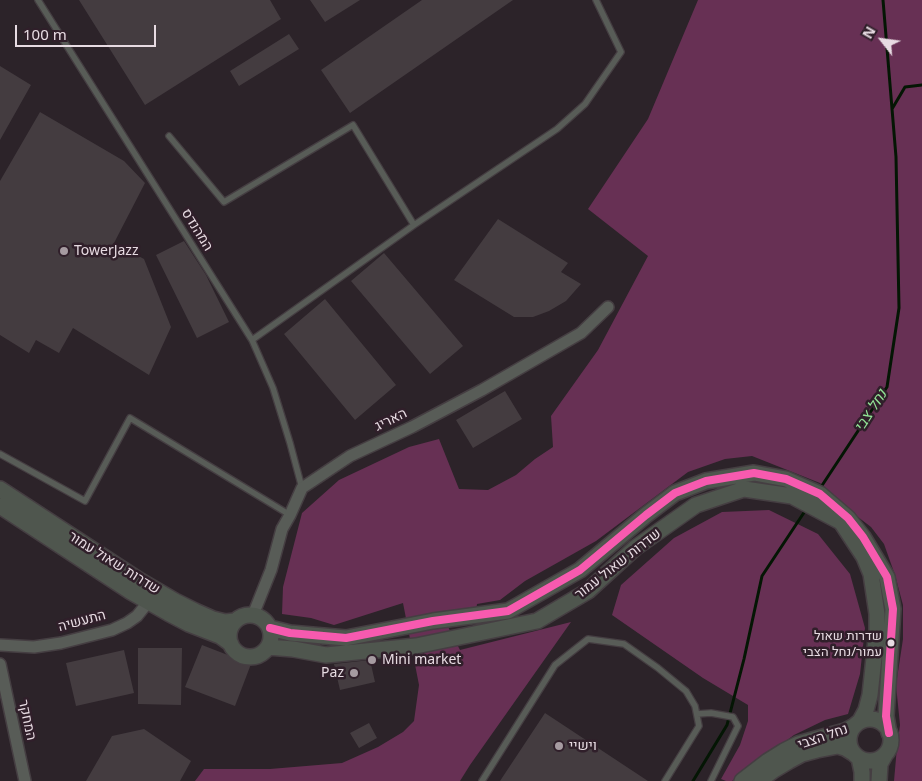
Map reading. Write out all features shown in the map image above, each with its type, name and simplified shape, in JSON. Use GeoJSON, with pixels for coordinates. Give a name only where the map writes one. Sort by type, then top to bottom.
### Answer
{"type":"FeatureCollection","features":[{"type":"Feature","properties":{"kind":"street","name":"האריג"},"geometry":{"type":"LineString","coordinates":[[302,488],[350,456],[456,404],[581,333],[608,307]]}},
{"type":"Feature","properties":{"kind":"street","name":"שדרות שאול עמור"},"geometry":{"type":"LineString","coordinates":[[270,628],[290,633],[346,638],[433,620],[508,611],[580,570],[675,493],[706,481],[754,473],[786,479],[820,494],[848,518],[887,577],[893,609],[886,716],[889,733]]}},
{"type":"Feature","properties":{"kind":"street"},"geometry":{"type":"LineString","coordinates":[[253,615],[270,570],[282,528],[302,488]]}},
{"type":"Feature","properties":{"kind":"street","name":"שדרות שאול עמור"},"geometry":{"type":"LineString","coordinates":[[0,489],[139,580],[153,596],[189,624],[220,636],[231,644]]}},
{"type":"Feature","properties":{"kind":"street","name":"שדרות שאול עמור"},"geometry":{"type":"LineString","coordinates":[[268,647],[326,655],[416,646],[536,621],[588,591],[635,548],[696,505],[744,489],[792,496],[841,522],[864,557],[871,574],[877,614],[877,630],[870,695],[866,710],[857,724]]}},
{"type":"Feature","properties":{"kind":"street","name":"שדרות שאול עמור"},"geometry":{"type":"LineString","coordinates":[[0,506],[131,592],[153,596],[225,622],[235,621]]}},
{"type":"Feature","properties":{"kind":"street","name":"התעשיה"},"geometry":{"type":"LineString","coordinates":[[0,645],[34,647],[61,643],[112,630],[137,616],[153,596]]}},
{"type":"Feature","properties":{"kind":"street"},"geometry":{"type":"LineString","coordinates":[[253,615],[260,617],[266,622],[270,628],[271,641],[268,647],[257,656],[243,656],[231,644],[229,633],[235,621],[240,617],[253,615]]}},
{"type":"Feature","properties":{"kind":"street","name":"המחקר"},"geometry":{"type":"LineString","coordinates":[[0,664],[25,781]]}},
{"type":"Feature","properties":{"kind":"street"},"geometry":{"type":"LineString","coordinates":[[856,756],[866,761],[872,761],[884,755],[889,749],[891,740],[886,727],[880,722],[867,719],[857,724],[851,732],[850,747],[856,756],[862,772],[862,781]]}},
{"type":"Feature","properties":{"kind":"street","name":"נחל הצבי"},"geometry":{"type":"LineString","coordinates":[[742,781],[768,761],[791,748],[814,739],[845,731],[857,724]]}},
{"type":"Feature","properties":{"kind":"street","name":"נחל הצבי"},"geometry":{"type":"LineString","coordinates":[[759,781],[802,754],[817,750],[838,746],[845,748],[856,756]]}},
{"type":"Feature","properties":{"kind":"street"},"geometry":{"type":"LineString","coordinates":[[879,781],[880,764],[884,755]]}},
{"type":"Feature","properties":{"kind":"lane","name":"המהנדס"},"geometry":{"type":"LineString","coordinates":[[38,0],[252,340],[273,388],[302,488]]}},
{"type":"Feature","properties":{"kind":"lane"},"geometry":{"type":"LineString","coordinates":[[252,340],[414,225],[557,129],[585,104],[621,52],[597,0]]}},
{"type":"Feature","properties":{"kind":"lane"},"geometry":{"type":"LineString","coordinates":[[169,136],[224,202],[353,125],[414,225]]}},
{"type":"Feature","properties":{"kind":"lane"},"geometry":{"type":"LineString","coordinates":[[0,454],[85,501],[130,418],[290,515]]}},
{"type":"Feature","properties":{"kind":"lane"},"geometry":{"type":"LineString","coordinates":[[482,781],[555,665],[588,639],[624,644],[686,691],[695,706],[699,726],[665,781]]}},
{"type":"Feature","properties":{"kind":"lane"},"geometry":{"type":"LineString","coordinates":[[697,714],[711,713],[733,717],[738,726],[710,781]]}},
{"type":"Feature","properties":{"kind":"shaded area"},"geometry":{"type":"Polygon","coordinates":[[[698,0],[922,0],[922,781],[894,781],[900,725],[896,685],[903,639],[903,605],[884,544],[871,527],[845,507],[820,483],[752,456],[725,459],[688,472],[596,541],[525,581],[500,600],[477,604],[476,611],[446,623],[460,650],[571,622],[460,781],[195,781],[204,769],[270,769],[342,763],[378,747],[403,732],[414,721],[419,685],[403,603],[334,625],[311,618],[282,614],[283,587],[302,513],[339,480],[409,447],[439,439],[459,489],[488,490],[516,475],[553,447],[551,416],[598,350],[648,256],[588,209],[648,119],[698,0]]]}},
{"type":"Feature","properties":{"kind":"shaded area"},"geometry":{"type":"Polygon","coordinates":[[[769,510],[818,534],[850,574],[865,628],[860,674],[848,714],[825,720],[794,735],[732,781],[726,781],[721,779],[740,745],[748,721],[748,705],[703,678],[612,615],[621,585],[674,538],[722,512],[769,510]]]}},
{"type":"Feature","properties":{"kind":"building"},"geometry":{"type":"Polygon","coordinates":[[[79,0],[270,0],[281,19],[145,105],[79,0]]]}},
{"type":"Feature","properties":{"kind":"building"},"geometry":{"type":"Polygon","coordinates":[[[310,0],[360,0],[325,22],[310,0]]]}},
{"type":"Feature","properties":{"kind":"building"},"geometry":{"type":"Polygon","coordinates":[[[422,0],[513,0],[350,113],[321,70],[422,0]]]}},
{"type":"Feature","properties":{"kind":"building"},"geometry":{"type":"Polygon","coordinates":[[[289,34],[299,49],[239,86],[230,71],[289,34]]]}},
{"type":"Feature","properties":{"kind":"building"},"geometry":{"type":"Polygon","coordinates":[[[0,66],[31,85],[0,140],[0,66]]]}},
{"type":"Feature","properties":{"kind":"building","name":"TowerJazz"},"geometry":{"type":"Polygon","coordinates":[[[40,112],[124,161],[145,183],[114,243],[144,259],[171,327],[149,375],[73,328],[59,353],[36,340],[29,353],[0,335],[0,181],[40,112]]]}},
{"type":"Feature","properties":{"kind":"building"},"geometry":{"type":"Polygon","coordinates":[[[498,219],[568,263],[561,272],[581,284],[566,301],[549,311],[533,317],[514,317],[454,280],[498,219]]]}},
{"type":"Feature","properties":{"kind":"building"},"geometry":{"type":"Polygon","coordinates":[[[184,241],[206,275],[229,322],[197,338],[156,255],[184,241]]]}},
{"type":"Feature","properties":{"kind":"building"},"geometry":{"type":"Polygon","coordinates":[[[384,253],[463,346],[430,374],[351,281],[384,253]]]}},
{"type":"Feature","properties":{"kind":"building"},"geometry":{"type":"Polygon","coordinates":[[[325,299],[396,385],[355,420],[284,334],[325,299]]]}},
{"type":"Feature","properties":{"kind":"building"},"geometry":{"type":"Polygon","coordinates":[[[505,391],[522,419],[473,448],[456,420],[505,391]]]}},
{"type":"Feature","properties":{"kind":"building"},"geometry":{"type":"Polygon","coordinates":[[[202,645],[251,664],[235,706],[185,687],[202,645]]]}},
{"type":"Feature","properties":{"kind":"building"},"geometry":{"type":"Polygon","coordinates":[[[138,648],[182,648],[181,705],[138,704],[138,648]]]}},
{"type":"Feature","properties":{"kind":"building"},"geometry":{"type":"Polygon","coordinates":[[[124,650],[134,693],[76,706],[66,663],[124,650]]]}},
{"type":"Feature","properties":{"kind":"building","name":"Paz"},"geometry":{"type":"Polygon","coordinates":[[[370,660],[375,682],[340,690],[334,664],[370,660]]]}},
{"type":"Feature","properties":{"kind":"building","name":"וישיי"},"geometry":{"type":"Polygon","coordinates":[[[545,713],[648,781],[500,781],[545,713]]]}},
{"type":"Feature","properties":{"kind":"building"},"geometry":{"type":"Polygon","coordinates":[[[369,723],[377,738],[359,748],[350,733],[369,723]]]}},
{"type":"Feature","properties":{"kind":"building"},"geometry":{"type":"Polygon","coordinates":[[[144,729],[191,761],[180,781],[86,781],[112,736],[144,729]]]}},
{"type":"Feature","properties":{"kind":"waterway","name":"נחל צבי"},"geometry":{"type":"LineString","coordinates":[[819,490],[887,387],[899,308],[896,157],[883,0]]}},
{"type":"Feature","properties":{"kind":"waterway"},"geometry":{"type":"LineString","coordinates":[[892,109],[905,87],[922,85]]}},
{"type":"Feature","properties":{"kind":"waterway","name":"נחל צבי"},"geometry":{"type":"LineString","coordinates":[[693,781],[727,725],[762,576],[807,508]]}},
{"type":"Feature","properties":{"kind":"transit line"},"geometry":{"type":"LineString","coordinates":[[270,628],[290,633],[346,638],[433,621],[508,611],[580,570],[675,493],[706,481],[754,473],[786,479],[820,494],[848,518],[863,537],[887,577],[893,609],[886,716],[889,733]]}},
{"type":"Feature","properties":{"kind":"place","name":"TowerJazz"},"geometry":{"type":"Point","coordinates":[64,251]}},
{"type":"Feature","properties":{"kind":"place","name":"שדרות שאול עמור/נחל הצבי"},"geometry":{"type":"Point","coordinates":[891,643]}},
{"type":"Feature","properties":{"kind":"place","name":"Mini market"},"geometry":{"type":"Point","coordinates":[372,660]}},
{"type":"Feature","properties":{"kind":"place","name":"Paz"},"geometry":{"type":"Point","coordinates":[354,673]}},
{"type":"Feature","properties":{"kind":"place","name":"וישיי"},"geometry":{"type":"Point","coordinates":[559,746]}}]}
